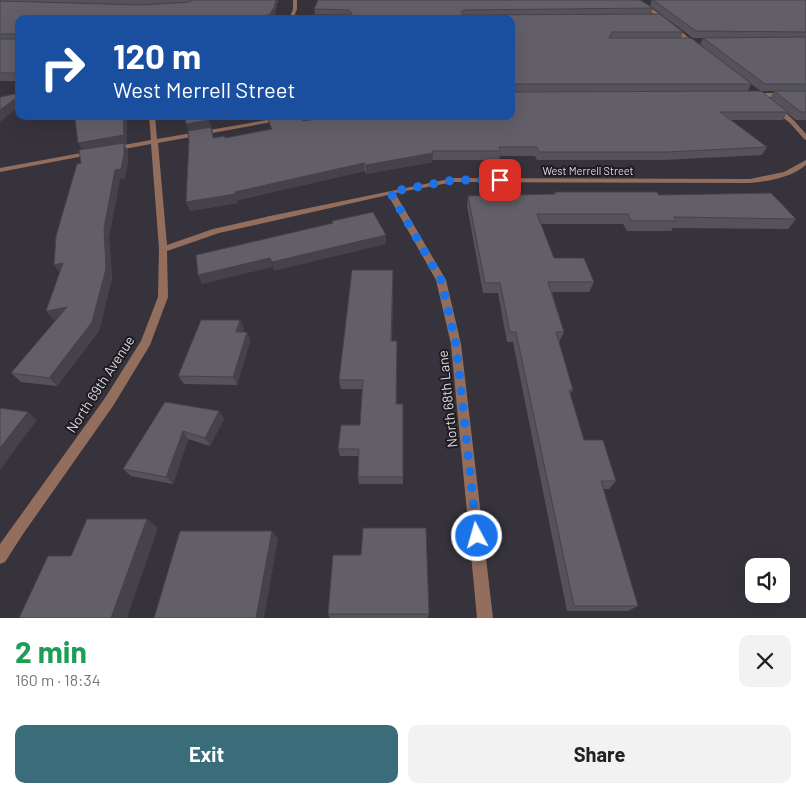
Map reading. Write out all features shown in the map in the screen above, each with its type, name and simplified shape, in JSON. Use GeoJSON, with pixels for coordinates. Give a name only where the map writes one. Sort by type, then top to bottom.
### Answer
{"type":"FeatureCollection","features":[{"type":"Feature","properties":{"kind":"street"},"geometry":{"type":"LineString","coordinates":[[292,15],[295,9],[295,0]]}},
{"type":"Feature","properties":{"kind":"street"},"geometry":{"type":"LineString","coordinates":[[636,1],[648,3]]}},
{"type":"Feature","properties":{"kind":"street"},"geometry":{"type":"LineString","coordinates":[[636,1],[689,42]]}},
{"type":"Feature","properties":{"kind":"street"},"geometry":{"type":"LineString","coordinates":[[650,17],[658,17]]}},
{"type":"Feature","properties":{"kind":"street"},"geometry":{"type":"LineString","coordinates":[[679,42],[698,44]]}},
{"type":"Feature","properties":{"kind":"street"},"geometry":{"type":"LineString","coordinates":[[748,92],[764,100]]}},
{"type":"Feature","properties":{"kind":"street"},"geometry":{"type":"LineString","coordinates":[[757,95],[806,94]]}},
{"type":"Feature","properties":{"kind":"street"},"geometry":{"type":"LineString","coordinates":[[771,106],[792,122],[806,138]]}},
{"type":"Feature","properties":{"kind":"street","name":"North 69th Avenue"},"geometry":{"type":"LineString","coordinates":[[0,557],[109,402],[146,342],[163,297],[163,249],[152,120]]}},
{"type":"Feature","properties":{"kind":"street"},"geometry":{"type":"LineString","coordinates":[[106,151],[279,120]]}},
{"type":"Feature","properties":{"kind":"street"},"geometry":{"type":"LineString","coordinates":[[0,170],[96,152]]}},
{"type":"Feature","properties":{"kind":"street","name":"West Merrell Street"},"geometry":{"type":"LineString","coordinates":[[163,249],[216,231],[390,192],[454,180],[750,181],[784,175],[806,162]]}},
{"type":"Feature","properties":{"kind":"street","name":"North 68th Lane"},"geometry":{"type":"LineString","coordinates":[[390,192],[441,280],[456,344],[485,618]]}},
{"type":"Feature","properties":{"kind":"building"},"geometry":{"type":"Polygon","coordinates":[[[192,0],[276,0],[274,8],[269,15],[15,15],[15,34],[0,34],[0,1],[141,5],[190,2],[192,0]]]}},
{"type":"Feature","properties":{"kind":"building"},"geometry":{"type":"Polygon","coordinates":[[[318,0],[640,0],[653,8],[465,10],[461,12],[463,15],[312,15],[352,14],[349,10],[314,9],[318,0]]]}},
{"type":"Feature","properties":{"kind":"building"},"geometry":{"type":"Polygon","coordinates":[[[653,0],[806,0],[806,32],[696,31],[653,0]]]}},
{"type":"Feature","properties":{"kind":"building"},"geometry":{"type":"Polygon","coordinates":[[[660,14],[683,32],[612,32],[609,38],[691,38],[752,84],[515,84],[515,15],[463,15],[660,14]]]}},
{"type":"Feature","properties":{"kind":"building"},"geometry":{"type":"Polygon","coordinates":[[[806,37],[806,84],[765,84],[703,38],[806,37]]]}},
{"type":"Feature","properties":{"kind":"building"},"geometry":{"type":"Polygon","coordinates":[[[0,39],[15,39],[15,73],[0,73],[0,39]]]}},
{"type":"Feature","properties":{"kind":"building"},"geometry":{"type":"Polygon","coordinates":[[[761,91],[788,112],[720,112],[767,147],[668,152],[539,152],[537,147],[499,147],[500,151],[432,151],[433,153],[366,165],[364,163],[235,192],[235,194],[186,202],[188,131],[211,127],[213,138],[224,136],[225,138],[272,129],[268,120],[515,120],[515,92],[761,91]]]}},
{"type":"Feature","properties":{"kind":"building"},"geometry":{"type":"Polygon","coordinates":[[[774,91],[806,91],[806,112],[801,112],[774,91]]]}},
{"type":"Feature","properties":{"kind":"building"},"geometry":{"type":"Polygon","coordinates":[[[15,94],[15,99],[0,110],[0,97],[15,94]]]}},
{"type":"Feature","properties":{"kind":"building"},"geometry":{"type":"Polygon","coordinates":[[[75,120],[123,120],[124,135],[78,143],[75,120]]]}},
{"type":"Feature","properties":{"kind":"building"},"geometry":{"type":"Polygon","coordinates":[[[186,120],[209,120],[186,124],[186,120]]]}},
{"type":"Feature","properties":{"kind":"building"},"geometry":{"type":"Polygon","coordinates":[[[124,143],[121,169],[115,170],[104,228],[106,269],[92,322],[49,378],[11,373],[67,307],[46,311],[63,263],[54,265],[56,236],[77,164],[81,163],[79,150],[124,143]]]}},
{"type":"Feature","properties":{"kind":"building"},"geometry":{"type":"Polygon","coordinates":[[[555,192],[657,192],[659,195],[771,193],[796,219],[674,217],[676,221],[631,221],[628,214],[537,214],[554,258],[584,258],[594,282],[548,282],[564,332],[556,332],[573,390],[569,390],[584,440],[603,440],[616,481],[601,481],[638,606],[574,606],[516,332],[510,332],[500,283],[485,283],[468,196],[556,194],[555,192]]]}},
{"type":"Feature","properties":{"kind":"building"},"geometry":{"type":"Polygon","coordinates":[[[373,212],[386,235],[272,262],[270,258],[198,275],[196,255],[373,212]]]}},
{"type":"Feature","properties":{"kind":"building"},"geometry":{"type":"Polygon","coordinates":[[[352,270],[393,270],[391,341],[397,341],[396,404],[403,404],[403,477],[358,477],[359,449],[338,449],[341,425],[360,425],[363,380],[339,380],[352,270]]]}},
{"type":"Feature","properties":{"kind":"building"},"geometry":{"type":"Polygon","coordinates":[[[201,320],[240,320],[236,332],[247,332],[233,377],[178,376],[201,320]]]}},
{"type":"Feature","properties":{"kind":"building"},"geometry":{"type":"Polygon","coordinates":[[[165,402],[219,411],[205,438],[183,431],[166,477],[123,469],[165,402]]]}},
{"type":"Feature","properties":{"kind":"building"},"geometry":{"type":"Polygon","coordinates":[[[0,408],[28,412],[0,448],[0,408]]]}},
{"type":"Feature","properties":{"kind":"building"},"geometry":{"type":"Polygon","coordinates":[[[87,519],[147,519],[111,618],[19,618],[48,556],[71,556],[87,519]]]}},
{"type":"Feature","properties":{"kind":"building"},"geometry":{"type":"Polygon","coordinates":[[[363,528],[426,528],[429,614],[328,614],[333,555],[361,555],[363,528]]]}},
{"type":"Feature","properties":{"kind":"building"},"geometry":{"type":"Polygon","coordinates":[[[180,531],[272,531],[256,618],[154,618],[180,531]]]}},
{"type":"Feature","properties":{"kind":"route"},"geometry":{"type":"LineString","coordinates":[[477,536],[456,344],[441,280],[390,192],[454,180],[500,180]]}}]}
